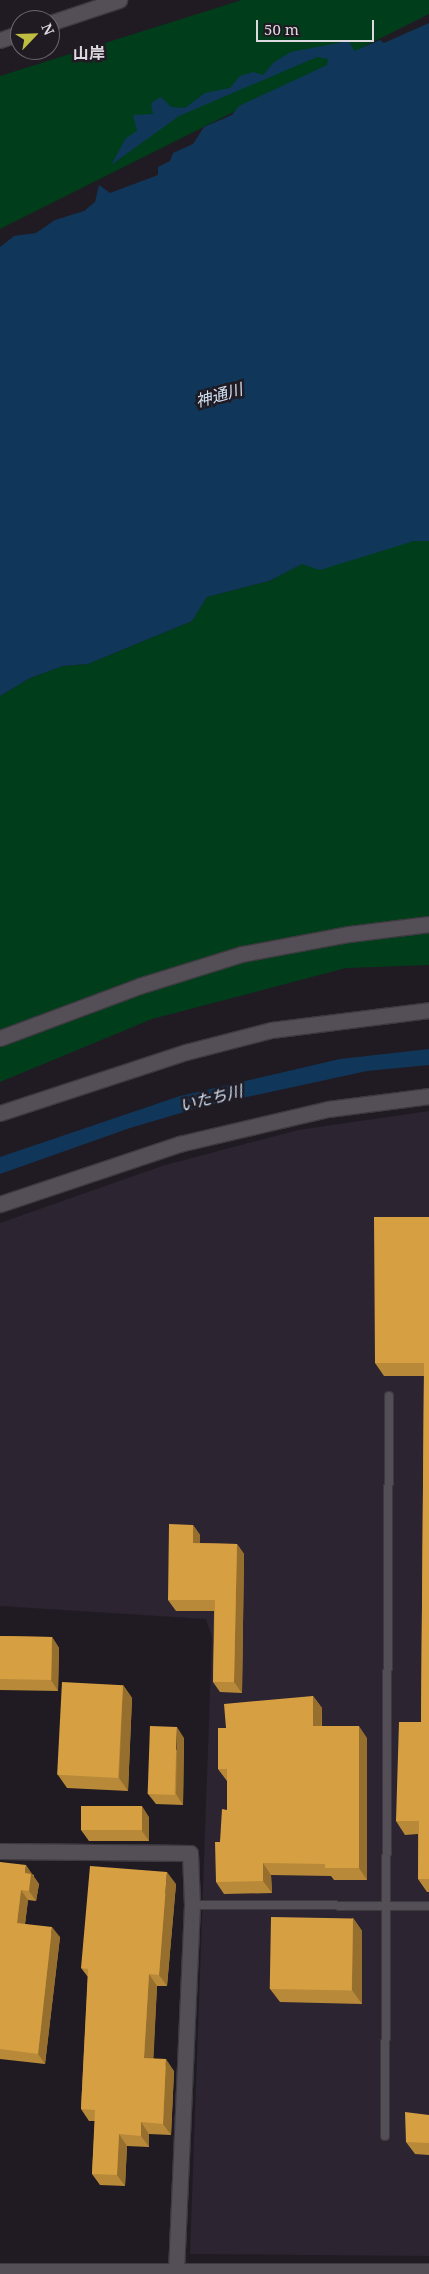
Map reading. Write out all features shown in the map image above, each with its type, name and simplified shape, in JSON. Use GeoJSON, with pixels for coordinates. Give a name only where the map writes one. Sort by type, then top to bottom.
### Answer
{"type":"FeatureCollection","features":[{"type":"Feature","properties":{"kind":"street"},"geometry":{"type":"LineString","coordinates":[[60,20],[119,0]]}},
{"type":"Feature","properties":{"kind":"street"},"geometry":{"type":"LineString","coordinates":[[0,1038],[139,986],[242,954],[349,934],[429,924]]}},
{"type":"Feature","properties":{"kind":"street"},"geometry":{"type":"LineString","coordinates":[[0,1113],[186,1052],[271,1030],[429,1010]]}},
{"type":"Feature","properties":{"kind":"street"},"geometry":{"type":"LineString","coordinates":[[0,1204],[180,1144],[328,1109],[429,1096]]}},
{"type":"Feature","properties":{"kind":"street"},"geometry":{"type":"LineString","coordinates":[[0,1851],[190,1853],[192,1905],[176,2271]]}},
{"type":"Feature","properties":{"kind":"street"},"geometry":{"type":"LineString","coordinates":[[0,2270],[429,2271]]}},
{"type":"Feature","properties":{"kind":"lane"},"geometry":{"type":"LineString","coordinates":[[384,2136],[389,1396]]}},
{"type":"Feature","properties":{"kind":"lane"},"geometry":{"type":"LineString","coordinates":[[192,1905],[429,1906]]}},
{"type":"Feature","properties":{"kind":"shaded area"},"geometry":{"type":"Polygon","coordinates":[[[429,1111],[429,2256],[190,2254],[212,1637],[206,1619],[0,1606],[0,1223],[162,1166],[298,1130],[429,1111]]]}},
{"type":"Feature","properties":{"kind":"green space"},"geometry":{"type":"Polygon","coordinates":[[[242,0],[429,0],[429,14],[0,229],[0,76],[51,60],[60,60],[60,57],[242,0]]]}},
{"type":"Feature","properties":{"kind":"green space"},"geometry":{"type":"Polygon","coordinates":[[[414,541],[429,541],[429,965],[346,968],[152,1019],[0,1082],[0,696],[30,678],[63,666],[88,664],[192,621],[207,597],[269,581],[302,564],[414,541]]]}},
{"type":"Feature","properties":{"kind":"water","name":"神通川"},"geometry":{"type":"Polygon","coordinates":[[[429,23],[429,541],[414,541],[320,570],[302,564],[269,581],[207,597],[192,621],[88,664],[63,666],[30,678],[0,696],[0,247],[14,236],[36,233],[55,220],[84,211],[95,202],[99,185],[110,193],[158,175],[158,167],[170,161],[173,153],[193,144],[204,127],[232,115],[239,106],[327,65],[328,59],[317,57],[179,116],[111,165],[126,138],[137,131],[133,115],[153,114],[151,103],[161,97],[171,107],[185,108],[205,93],[230,88],[240,76],[253,72],[263,75],[274,62],[291,52],[349,41],[354,51],[380,40],[384,43],[429,23]]]}},
{"type":"Feature","properties":{"kind":"water","name":"いたち川"},"geometry":{"type":"Polygon","coordinates":[[[429,1049],[429,1065],[367,1071],[201,1107],[130,1128],[0,1174],[0,1157],[180,1096],[340,1059],[429,1049]]]}},
{"type":"Feature","properties":{"kind":"building"},"geometry":{"type":"Polygon","coordinates":[[[374,1217],[429,1217],[429,1879],[418,1879],[419,1821],[396,1821],[399,1722],[421,1722],[424,1363],[375,1363],[374,1217]]]}},
{"type":"Feature","properties":{"kind":"building"},"geometry":{"type":"Polygon","coordinates":[[[169,1524],[193,1525],[193,1543],[237,1544],[234,1682],[213,1682],[215,1600],[168,1600],[169,1524]]]}},
{"type":"Feature","properties":{"kind":"building"},"geometry":{"type":"Polygon","coordinates":[[[0,1636],[52,1637],[51,1680],[0,1679],[0,1636]]]}},
{"type":"Feature","properties":{"kind":"building"},"geometry":{"type":"Polygon","coordinates":[[[62,1682],[123,1685],[118,1778],[57,1775],[62,1682]]]}},
{"type":"Feature","properties":{"kind":"building"},"geometry":{"type":"Polygon","coordinates":[[[313,1696],[313,1726],[359,1726],[359,1868],[325,1868],[325,1864],[263,1863],[263,1881],[216,1882],[215,1842],[220,1842],[222,1809],[227,1810],[227,1769],[218,1769],[218,1728],[226,1728],[224,1704],[313,1696]]]}},
{"type":"Feature","properties":{"kind":"building"},"geometry":{"type":"Polygon","coordinates":[[[150,1726],[177,1727],[175,1795],[148,1794],[150,1726]]]}},
{"type":"Feature","properties":{"kind":"building"},"geometry":{"type":"Polygon","coordinates":[[[81,1806],[142,1806],[142,1830],[81,1830],[81,1806]]]}},
{"type":"Feature","properties":{"kind":"building"},"geometry":{"type":"Polygon","coordinates":[[[0,1862],[26,1865],[25,1873],[31,1874],[29,1891],[21,1890],[17,1923],[52,1927],[38,2054],[0,2049],[0,1862]]]}},
{"type":"Feature","properties":{"kind":"building"},"geometry":{"type":"Polygon","coordinates":[[[90,1866],[167,1872],[159,1975],[149,1974],[144,2058],[166,2059],[163,2124],[141,2122],[141,2136],[119,2134],[117,2175],[92,2174],[95,2110],[81,2109],[88,1969],[81,1968],[90,1866]]]}},
{"type":"Feature","properties":{"kind":"building"},"geometry":{"type":"Polygon","coordinates":[[[271,1917],[353,1918],[352,1990],[270,1989],[271,1917]]]}},
{"type":"Feature","properties":{"kind":"building"},"geometry":{"type":"Polygon","coordinates":[[[405,2112],[429,2115],[429,2143],[406,2142],[405,2112]]]}},
{"type":"Feature","properties":{"kind":"district","name":"山岸"},"geometry":{"type":"Point","coordinates":[89,53]}}]}
